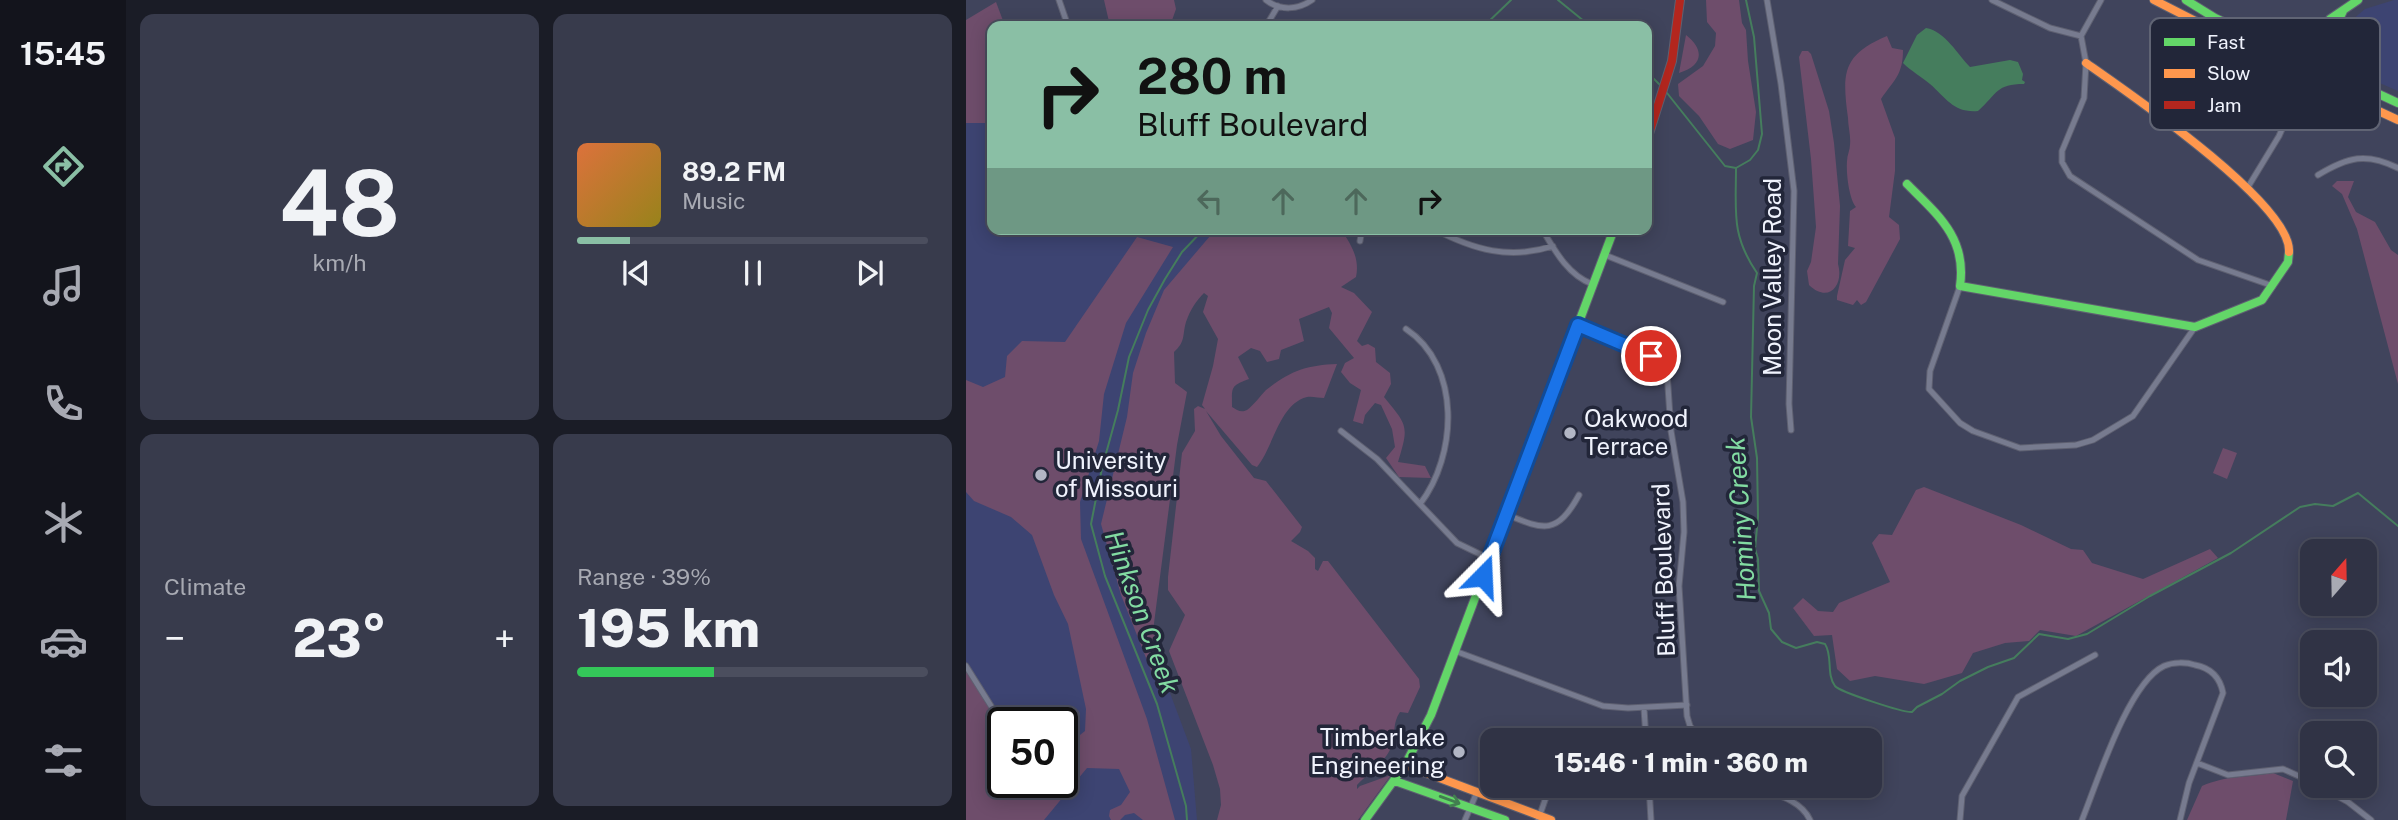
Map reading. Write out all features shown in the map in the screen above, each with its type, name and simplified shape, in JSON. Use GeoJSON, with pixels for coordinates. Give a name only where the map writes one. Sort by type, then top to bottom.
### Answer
{"type":"FeatureCollection","features":[{"type":"Feature","properties":{"kind":"main road"},"geometry":{"type":"LineString","coordinates":[[1652,127],[1672,61],[1680,0]]}},
{"type":"Feature","properties":{"kind":"main road"},"geometry":{"type":"LineString","coordinates":[[2154,0],[2189,18]]}},
{"type":"Feature","properties":{"kind":"main road"},"geometry":{"type":"LineString","coordinates":[[2186,0],[2215,18]]}},
{"type":"Feature","properties":{"kind":"main road"},"geometry":{"type":"LineString","coordinates":[[2332,18],[2358,0]]}},
{"type":"Feature","properties":{"kind":"main road"},"geometry":{"type":"LineString","coordinates":[[2340,18],[2343,11]]}},
{"type":"Feature","properties":{"kind":"main road"},"geometry":{"type":"LineString","coordinates":[[2086,63],[2150,108]]}},
{"type":"Feature","properties":{"kind":"main road"},"geometry":{"type":"LineString","coordinates":[[2380,94],[2398,103]]}},
{"type":"Feature","properties":{"kind":"main road"},"geometry":{"type":"LineString","coordinates":[[2380,112],[2398,120]]}},
{"type":"Feature","properties":{"kind":"main road"},"geometry":{"type":"LineString","coordinates":[[1908,184],[1952,231],[1963,266],[1960,286],[2195,327],[2262,300],[2288,262],[2289,246],[2284,233],[2248,187],[2178,130]]}},
{"type":"Feature","properties":{"kind":"main road"},"geometry":{"type":"LineString","coordinates":[[1365,820],[1395,781],[1431,715],[1612,235]]}},
{"type":"Feature","properties":{"kind":"main road"},"geometry":{"type":"LineString","coordinates":[[1405,765],[1538,818],[1551,820]]}},
{"type":"Feature","properties":{"kind":"main road"},"geometry":{"type":"LineString","coordinates":[[1395,781],[1505,820]]}},
{"type":"Feature","properties":{"kind":"street"},"geometry":{"type":"LineString","coordinates":[[1059,0],[1066,21]]}},
{"type":"Feature","properties":{"kind":"street"},"geometry":{"type":"LineString","coordinates":[[1266,0],[1278,6],[1299,7],[1312,0]]}},
{"type":"Feature","properties":{"kind":"street","name":"Moon Valley Road"},"geometry":{"type":"LineString","coordinates":[[1767,0],[1781,84],[1794,191],[1789,404],[1791,430]]}},
{"type":"Feature","properties":{"kind":"street"},"geometry":{"type":"LineString","coordinates":[[1992,0],[2050,28],[2081,36]]}},
{"type":"Feature","properties":{"kind":"street"},"geometry":{"type":"LineString","coordinates":[[2101,0],[2081,36],[2086,63],[2084,98],[2062,151],[2062,162],[2070,176],[2198,260],[2273,286]]}},
{"type":"Feature","properties":{"kind":"street"},"geometry":{"type":"LineString","coordinates":[[1269,21],[1278,6]]}},
{"type":"Feature","properties":{"kind":"street"},"geometry":{"type":"LineString","coordinates":[[2248,187],[2282,130]]}},
{"type":"Feature","properties":{"kind":"street"},"geometry":{"type":"LineString","coordinates":[[2318,175],[2334,165],[2358,158],[2384,161],[2398,168]]}},
{"type":"Feature","properties":{"kind":"street"},"geometry":{"type":"LineString","coordinates":[[1360,241],[1361,235]]}},
{"type":"Feature","properties":{"kind":"street"},"geometry":{"type":"LineString","coordinates":[[1450,235],[1497,253],[1522,254],[1553,246]]}},
{"type":"Feature","properties":{"kind":"street"},"geometry":{"type":"LineString","coordinates":[[1546,235],[1574,276],[1592,284]]}},
{"type":"Feature","properties":{"kind":"street"},"geometry":{"type":"LineString","coordinates":[[1605,255],[1724,302]]}},
{"type":"Feature","properties":{"kind":"street"},"geometry":{"type":"LineString","coordinates":[[1960,286],[1930,371],[1929,389],[1961,423],[1973,431],[2020,448],[2083,444],[2133,416],[2195,327]]}},
{"type":"Feature","properties":{"kind":"street","name":"Bluff Boulevard"},"geometry":{"type":"LineString","coordinates":[[1578,325],[1661,361],[1667,372],[1671,431],[1683,502],[1684,532],[1679,586],[1687,705],[1692,728]]}},
{"type":"Feature","properties":{"kind":"street"},"geometry":{"type":"LineString","coordinates":[[1406,329],[1420,339],[1436,363],[1448,407],[1447,429],[1437,478],[1420,504]]}},
{"type":"Feature","properties":{"kind":"street"},"geometry":{"type":"LineString","coordinates":[[1341,431],[1377,459],[1457,543],[1490,559]]}},
{"type":"Feature","properties":{"kind":"street"},"geometry":{"type":"LineString","coordinates":[[1508,515],[1537,527],[1548,527],[1567,513],[1578,495]]}},
{"type":"Feature","properties":{"kind":"street"},"geometry":{"type":"LineString","coordinates":[[1455,651],[1591,702],[1615,708],[1687,705]]}},
{"type":"Feature","properties":{"kind":"street"},"geometry":{"type":"LineString","coordinates":[[1960,820],[1962,796],[2018,697],[2095,655]]}},
{"type":"Feature","properties":{"kind":"street"},"geometry":{"type":"LineString","coordinates":[[2082,820],[2134,696],[2154,673],[2170,664],[2194,664],[2215,674],[2222,684],[2222,700],[2186,792],[2180,820]]}},
{"type":"Feature","properties":{"kind":"street"},"geometry":{"type":"LineString","coordinates":[[966,666],[992,707]]}},
{"type":"Feature","properties":{"kind":"street"},"geometry":{"type":"LineString","coordinates":[[1644,708],[1645,728]]}},
{"type":"Feature","properties":{"kind":"street"},"geometry":{"type":"LineString","coordinates":[[2197,763],[2228,775],[2283,769],[2300,777]]}},
{"type":"Feature","properties":{"kind":"street"},"geometry":{"type":"LineString","coordinates":[[1465,820],[1477,792]]}},
{"type":"Feature","properties":{"kind":"street"},"geometry":{"type":"LineString","coordinates":[[1538,818],[1546,798]]}},
{"type":"Feature","properties":{"kind":"street"},"geometry":{"type":"LineString","coordinates":[[1650,798],[1651,820]]}},
{"type":"Feature","properties":{"kind":"street"},"geometry":{"type":"LineString","coordinates":[[1783,798],[1796,803],[1810,820]]}},
{"type":"Feature","properties":{"kind":"street"},"geometry":{"type":"LineString","coordinates":[[2341,798],[2371,820]]}},
{"type":"Feature","properties":{"kind":"shaded area"},"geometry":{"type":"Polygon","coordinates":[[[1104,0],[1174,0],[1176,9],[1172,21],[1109,21],[1104,0]]]}},
{"type":"Feature","properties":{"kind":"shaded area"},"geometry":{"type":"Polygon","coordinates":[[[1706,0],[1739,0],[1742,23],[1746,30],[1756,112],[1753,140],[1730,149],[1718,144],[1699,116],[1679,96],[1678,84],[1703,66],[1715,46],[1716,33],[1707,22],[1706,0]]]}},
{"type":"Feature","properties":{"kind":"shaded area"},"geometry":{"type":"Polygon","coordinates":[[[2398,0],[2398,91],[2380,83],[2380,18],[2354,18],[2365,9],[2398,0]]]}},
{"type":"Feature","properties":{"kind":"shaded area"},"geometry":{"type":"Polygon","coordinates":[[[996,2],[1003,21],[987,21],[987,123],[966,123],[966,20],[996,2]]]}},
{"type":"Feature","properties":{"kind":"shaded area"},"geometry":{"type":"Polygon","coordinates":[[[1926,28],[1945,38],[1970,67],[2010,60],[2018,62],[2024,84],[2002,88],[1978,111],[1957,107],[1903,63],[1917,35],[1926,28]]]}},
{"type":"Feature","properties":{"kind":"shaded area"},"geometry":{"type":"Polygon","coordinates":[[[1686,35],[1696,46],[1699,57],[1693,66],[1679,73],[1686,35]]]}},
{"type":"Feature","properties":{"kind":"shaded area"},"geometry":{"type":"Polygon","coordinates":[[[1887,36],[1892,48],[1903,50],[1899,71],[1881,99],[1895,138],[1895,171],[1889,217],[1899,225],[1900,239],[1866,302],[1861,305],[1857,300],[1853,305],[1837,300],[1845,260],[1855,248],[1848,246],[1850,211],[1856,207],[1847,172],[1850,142],[1846,77],[1853,58],[1872,43],[1887,36]]]}},
{"type":"Feature","properties":{"kind":"shaded area"},"geometry":{"type":"Polygon","coordinates":[[[1802,51],[1811,54],[1829,111],[1840,206],[1839,279],[1833,290],[1823,293],[1809,285],[1807,271],[1811,262],[1816,227],[1799,57],[1802,51]]]}},
{"type":"Feature","properties":{"kind":"shaded area","name":"University of Missouri"},"geometry":{"type":"Polygon","coordinates":[[[966,92],[987,100],[987,235],[1234,235],[1186,301],[1106,522],[1191,749],[1197,820],[966,820],[966,92]]]}},
{"type":"Feature","properties":{"kind":"shaded area"},"geometry":{"type":"Polygon","coordinates":[[[2337,181],[2354,181],[2348,197],[2356,212],[2375,222],[2391,250],[2398,255],[2398,384],[2357,229],[2342,194],[2332,186],[2337,181]]]}},
{"type":"Feature","properties":{"kind":"shaded area"},"geometry":{"type":"Polygon","coordinates":[[[1211,235],[1344,235],[1354,252],[1356,277],[1341,287],[1354,293],[1372,312],[1357,341],[1362,346],[1368,344],[1375,348],[1376,362],[1390,373],[1391,384],[1384,397],[1398,414],[1405,433],[1398,462],[1425,466],[1431,478],[1399,477],[1386,458],[1395,447],[1392,429],[1381,405],[1375,403],[1365,415],[1363,424],[1353,421],[1361,390],[1350,383],[1341,372],[1345,363],[1354,358],[1329,328],[1332,313],[1329,307],[1299,319],[1304,341],[1281,350],[1279,359],[1267,362],[1260,351],[1251,348],[1238,357],[1249,379],[1235,386],[1232,391],[1232,407],[1241,411],[1247,410],[1266,390],[1291,374],[1317,366],[1337,364],[1324,398],[1307,397],[1290,408],[1257,467],[1252,465],[1206,411],[1221,436],[1254,478],[1266,481],[1302,527],[1291,541],[1315,558],[1315,569],[1318,571],[1323,561],[1328,561],[1419,679],[1420,687],[1408,713],[1400,712],[1398,716],[1390,751],[1357,785],[1357,789],[1391,775],[1358,820],[1217,820],[1221,805],[1220,789],[1169,651],[1185,615],[1168,590],[1182,453],[1195,431],[1194,409],[1198,406],[1205,409],[1202,405],[1218,339],[1203,312],[1208,296],[1204,293],[1189,314],[1182,341],[1174,352],[1175,383],[1187,392],[1177,445],[1153,631],[1163,663],[1154,678],[1121,595],[1101,524],[1127,417],[1133,373],[1164,290],[1211,235]]]}},
{"type":"Feature","properties":{"kind":"shaded area"},"geometry":{"type":"Polygon","coordinates":[[[1137,237],[1173,247],[1126,323],[1104,394],[1099,441],[1080,502],[1081,539],[1147,719],[1175,820],[1143,820],[1134,813],[1125,815],[1120,820],[1111,820],[1110,810],[1121,805],[1130,792],[1119,769],[1087,768],[1078,779],[1078,727],[1080,735],[1085,731],[1086,709],[1068,624],[1054,595],[1032,535],[1011,517],[974,501],[966,492],[966,380],[983,387],[1005,377],[1007,356],[1022,341],[1065,342],[1137,237]]]}},
{"type":"Feature","properties":{"kind":"shaded area"},"geometry":{"type":"Polygon","coordinates":[[[2223,448],[2237,453],[2227,479],[2213,473],[2223,448]]]}},
{"type":"Feature","properties":{"kind":"shaded area"},"geometry":{"type":"Polygon","coordinates":[[[1924,487],[2021,525],[2071,549],[2083,550],[2092,563],[2143,579],[2210,549],[2218,558],[2076,636],[2040,630],[2029,641],[2005,643],[1973,653],[1962,673],[1924,684],[1875,676],[1850,681],[1837,669],[1832,635],[1814,636],[1793,608],[1803,598],[1818,611],[1833,612],[1839,603],[1890,582],[1872,543],[1879,534],[1892,535],[1916,490],[1924,487]]]}},
{"type":"Feature","properties":{"kind":"shaded area"},"geometry":{"type":"Polygon","coordinates":[[[966,669],[989,707],[987,798],[1062,798],[1044,820],[966,820],[966,669]]]}},
{"type":"Feature","properties":{"kind":"shaded area"},"geometry":{"type":"Polygon","coordinates":[[[2273,773],[2293,781],[2286,820],[2187,820],[2202,786],[2229,778],[2273,773]]]}},
{"type":"Feature","properties":{"kind":"waterway","name":"Hinkson Creek"},"geometry":{"type":"LineString","coordinates":[[1489,21],[1511,0]]}},
{"type":"Feature","properties":{"kind":"waterway","name":"Hinkson Creek"},"geometry":{"type":"LineString","coordinates":[[1558,0],[1584,21]]}},
{"type":"Feature","properties":{"kind":"waterway","name":"Hinkson Creek"},"geometry":{"type":"LineString","coordinates":[[1667,93],[1725,166],[1736,168],[1750,160],[1758,150],[1762,134],[1754,37],[1746,0]]}},
{"type":"Feature","properties":{"kind":"waterway","name":"Hinkson Creek"},"geometry":{"type":"LineString","coordinates":[[1652,77],[1661,86]]}},
{"type":"Feature","properties":{"kind":"waterway","name":"Hominy Creek"},"geometry":{"type":"LineString","coordinates":[[1736,168],[1739,235],[1757,273],[1754,286],[1751,417],[1757,458],[1758,517],[1755,549],[1759,591],[1769,613],[1771,629],[1782,642],[1796,648],[1817,642],[1825,644],[1832,681],[1839,689],[1885,706],[1912,712],[1960,681],[2014,658],[2039,634],[2068,639],[2087,634],[2150,596],[2231,553],[2300,507],[2315,504],[2333,506],[2358,493],[2398,526]]}},
{"type":"Feature","properties":{"kind":"waterway","name":"Hinkson Creek"},"geometry":{"type":"LineString","coordinates":[[1187,820],[1186,806],[1157,704],[1105,576],[1091,524],[1129,357],[1148,310],[1165,279],[1182,252],[1198,235]]}},
{"type":"Feature","properties":{"kind":"traffic: fast"},"geometry":{"type":"LineString","coordinates":[[2186,0],[2215,18]]}},
{"type":"Feature","properties":{"kind":"traffic: fast"},"geometry":{"type":"LineString","coordinates":[[2331,18],[2358,0]]}},
{"type":"Feature","properties":{"kind":"traffic: fast"},"geometry":{"type":"LineString","coordinates":[[2340,18],[2343,11]]}},
{"type":"Feature","properties":{"kind":"traffic: fast"},"geometry":{"type":"LineString","coordinates":[[2380,95],[2398,103]]}},
{"type":"Feature","properties":{"kind":"traffic: fast"},"geometry":{"type":"LineString","coordinates":[[1907,184],[1948,229],[1959,254],[1960,286],[2195,327],[2262,300],[2288,262],[2289,252]]}},
{"type":"Feature","properties":{"kind":"traffic: fast"},"geometry":{"type":"LineString","coordinates":[[1365,820],[1405,765],[1431,715],[1612,235]]}},
{"type":"Feature","properties":{"kind":"traffic: fast"},"geometry":{"type":"LineString","coordinates":[[1395,781],[1505,820]]}},
{"type":"Feature","properties":{"kind":"traffic: slow"},"geometry":{"type":"LineString","coordinates":[[2154,0],[2189,18]]}},
{"type":"Feature","properties":{"kind":"traffic: slow"},"geometry":{"type":"LineString","coordinates":[[2086,63],[2150,109]]}},
{"type":"Feature","properties":{"kind":"traffic: slow"},"geometry":{"type":"LineString","coordinates":[[2380,112],[2398,120]]}},
{"type":"Feature","properties":{"kind":"traffic: slow"},"geometry":{"type":"LineString","coordinates":[[2179,130],[2237,178],[2264,206],[2283,231],[2289,252]]}},
{"type":"Feature","properties":{"kind":"traffic: slow"},"geometry":{"type":"LineString","coordinates":[[1405,765],[1551,820]]}},
{"type":"Feature","properties":{"kind":"traffic: jam"},"geometry":{"type":"LineString","coordinates":[[1652,124],[1672,61],[1680,0]]}},
{"type":"Feature","properties":{"kind":"place","name":"Oakwood Terrace"},"geometry":{"type":"Point","coordinates":[1570,433]}},
{"type":"Feature","properties":{"kind":"place","name":"University of Missouri"},"geometry":{"type":"Point","coordinates":[1041,475]}},
{"type":"Feature","properties":{"kind":"place","name":"Timberlake Engineering"},"geometry":{"type":"Point","coordinates":[1459,752]}},
{"type":"Feature","properties":{"kind":"route"},"geometry":{"type":"LineString","coordinates":[[1483,576],[1578,325],[1651,356]]}}]}
